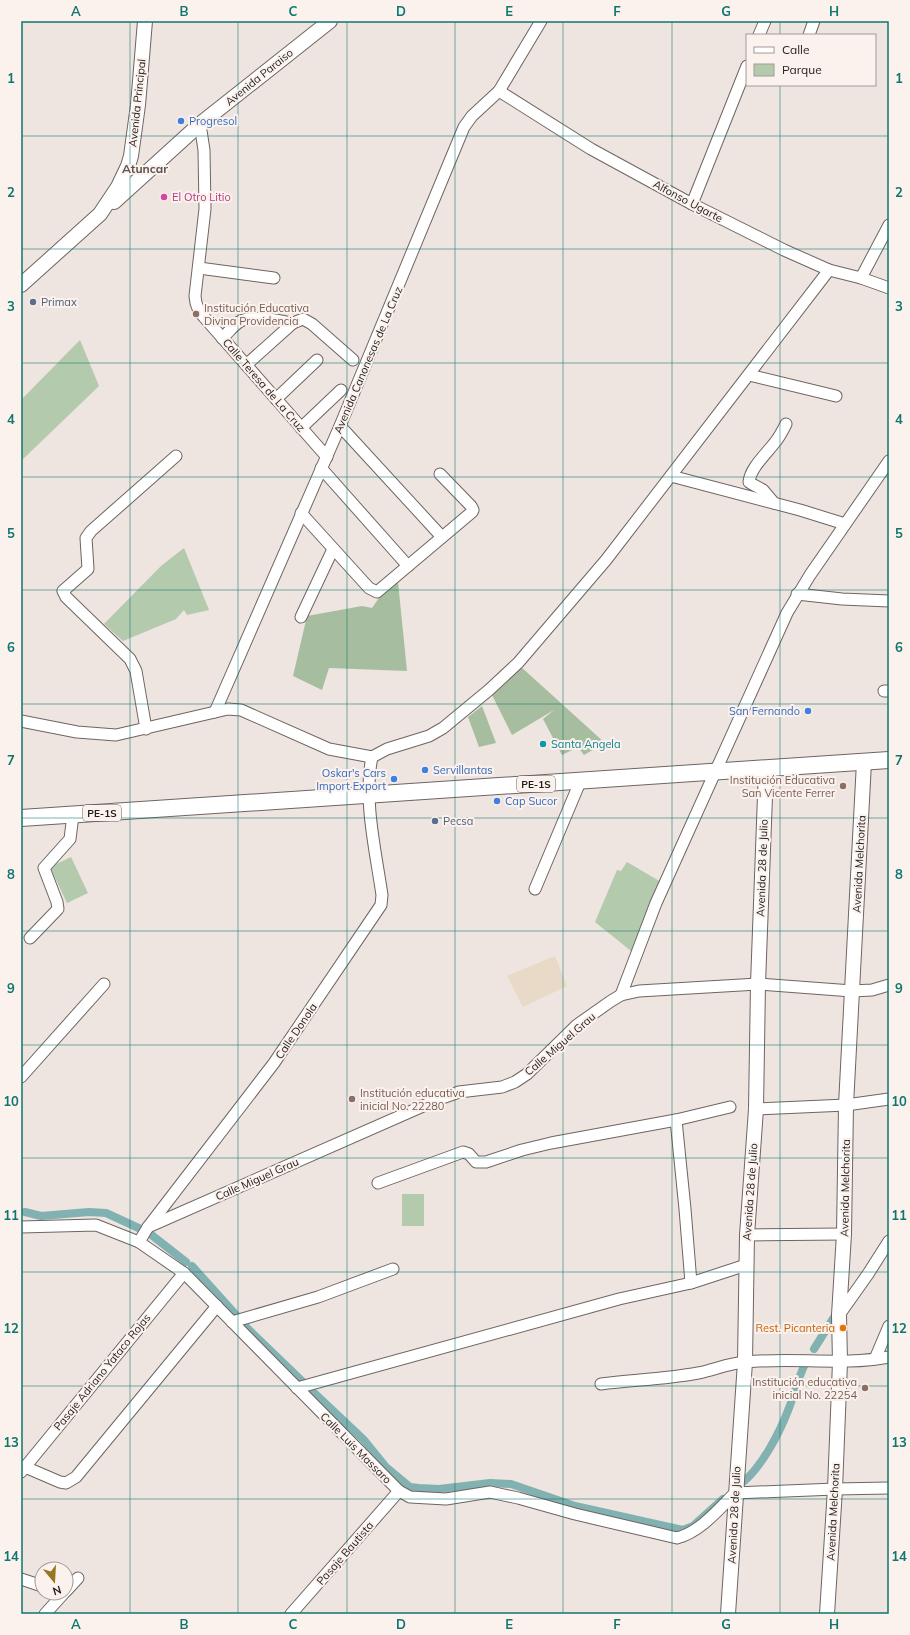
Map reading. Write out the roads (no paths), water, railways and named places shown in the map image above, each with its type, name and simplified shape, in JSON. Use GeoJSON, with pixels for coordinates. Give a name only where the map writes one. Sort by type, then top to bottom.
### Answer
{"type":"FeatureCollection","features":[{"type":"Feature","properties":{"kind":"highway","name":"PE-1S"},"geometry":{"type":"LineString","coordinates":[[21,818],[716,773],[889,760]]}},
{"type":"Feature","properties":{"kind":"main road","name":"Avenida Principal"},"geometry":{"type":"LineString","coordinates":[[21,284],[100,214],[118,187],[131,156],[138,105],[145,21]]}},
{"type":"Feature","properties":{"kind":"main road","name":"Avenida Paraiso"},"geometry":{"type":"LineString","coordinates":[[100,214],[200,124],[330,21]]}},
{"type":"Feature","properties":{"kind":"main road"},"geometry":{"type":"LineString","coordinates":[[131,156],[141,168],[149,170]]}},
{"type":"Feature","properties":{"kind":"main road","name":"Avenida Melchorita"},"geometry":{"type":"LineString","coordinates":[[827,1614],[835,1489],[840,1362],[839,1315],[844,1234],[846,1105],[864,762]]}},
{"type":"Feature","properties":{"kind":"main road","name":"Avenida 28 de Julio"},"geometry":{"type":"LineString","coordinates":[[728,1614],[745,1362],[747,1235],[756,1109],[758,984],[766,769]]}},
{"type":"Feature","properties":{"kind":"street","name":"Avenida Canonesas de La Cruz"},"geometry":{"type":"LineString","coordinates":[[215,712],[301,513],[327,457],[464,126],[472,116],[498,91],[541,21]]}},
{"type":"Feature","properties":{"kind":"street"},"geometry":{"type":"LineString","coordinates":[[759,34],[765,21]]}},
{"type":"Feature","properties":{"kind":"street"},"geometry":{"type":"LineString","coordinates":[[809,34],[814,21]]}},
{"type":"Feature","properties":{"kind":"street"},"geometry":{"type":"LineString","coordinates":[[692,204],[746,69]]}},
{"type":"Feature","properties":{"kind":"street","name":"Alfonso Ugarte"},"geometry":{"type":"LineString","coordinates":[[498,91],[591,149],[692,204],[784,250],[830,270],[861,278],[889,288]]}},
{"type":"Feature","properties":{"kind":"street","name":"Calle Teresa de La Cruz"},"geometry":{"type":"LineString","coordinates":[[200,124],[204,150],[206,188],[196,303],[199,311],[327,457]]}},
{"type":"Feature","properties":{"kind":"street"},"geometry":{"type":"LineString","coordinates":[[861,278],[889,225]]}},
{"type":"Feature","properties":{"kind":"street"},"geometry":{"type":"LineString","coordinates":[[199,268],[274,278]]}},
{"type":"Feature","properties":{"kind":"street"},"geometry":{"type":"LineString","coordinates":[[21,721],[77,732],[116,735],[228,709],[241,710],[328,749],[372,757],[387,749],[429,736],[443,728],[489,690],[518,663],[606,560],[830,270]]}},
{"type":"Feature","properties":{"kind":"street"},"geometry":{"type":"LineString","coordinates":[[222,338],[240,321],[245,319],[273,320],[293,323]]}},
{"type":"Feature","properties":{"kind":"street"},"geometry":{"type":"LineString","coordinates":[[246,365],[293,323],[303,319],[307,320],[353,360]]}},
{"type":"Feature","properties":{"kind":"street"},"geometry":{"type":"LineString","coordinates":[[276,399],[317,360]]}},
{"type":"Feature","properties":{"kind":"street"},"geometry":{"type":"LineString","coordinates":[[749,375],[836,396]]}},
{"type":"Feature","properties":{"kind":"street"},"geometry":{"type":"LineString","coordinates":[[302,428],[341,390]]}},
{"type":"Feature","properties":{"kind":"street"},"geometry":{"type":"LineString","coordinates":[[774,503],[763,490],[750,482],[750,477],[777,440],[786,424]]}},
{"type":"Feature","properties":{"kind":"street"},"geometry":{"type":"LineString","coordinates":[[340,426],[442,537]]}},
{"type":"Feature","properties":{"kind":"street"},"geometry":{"type":"LineString","coordinates":[[146,729],[136,671],[130,659],[66,597],[63,591],[88,569],[86,538],[91,531],[176,456]]}},
{"type":"Feature","properties":{"kind":"street"},"geometry":{"type":"LineString","coordinates":[[622,995],[656,903],[787,613],[845,524],[888,463]]}},
{"type":"Feature","properties":{"kind":"street"},"geometry":{"type":"LineString","coordinates":[[321,468],[408,566]]}},
{"type":"Feature","properties":{"kind":"street"},"geometry":{"type":"LineString","coordinates":[[301,513],[332,549],[374,592],[380,591],[473,510],[440,474]]}},
{"type":"Feature","properties":{"kind":"street"},"geometry":{"type":"LineString","coordinates":[[671,476],[774,503],[845,524]]}},
{"type":"Feature","properties":{"kind":"street"},"geometry":{"type":"LineString","coordinates":[[301,617],[332,549]]}},
{"type":"Feature","properties":{"kind":"street"},"geometry":{"type":"LineString","coordinates":[[798,594],[842,599],[889,601]]}},
{"type":"Feature","properties":{"kind":"street","name":"Calle Donola"},"geometry":{"type":"LineString","coordinates":[[139,1242],[148,1227],[274,1063],[380,905],[382,895],[368,796],[372,757]]}},
{"type":"Feature","properties":{"kind":"street"},"geometry":{"type":"LineString","coordinates":[[535,889],[580,782]]}},
{"type":"Feature","properties":{"kind":"street"},"geometry":{"type":"LineString","coordinates":[[30,938],[58,909],[57,902],[44,868],[70,839],[72,834],[73,815]]}},
{"type":"Feature","properties":{"kind":"street"},"geometry":{"type":"LineString","coordinates":[[21,1077],[104,984]]}},
{"type":"Feature","properties":{"kind":"street","name":"Calle Miguel Grau"},"geometry":{"type":"LineString","coordinates":[[148,1227],[438,1099],[459,1092],[502,1087],[515,1082],[527,1074],[578,1026],[622,995],[639,990],[758,984],[852,991],[872,990],[889,986]]}},
{"type":"Feature","properties":{"kind":"street"},"geometry":{"type":"LineString","coordinates":[[756,1109],[846,1105],[889,1099]]}},
{"type":"Feature","properties":{"kind":"street"},"geometry":{"type":"LineString","coordinates":[[378,1182],[463,1152],[469,1154],[476,1162],[486,1162],[522,1150],[552,1143],[676,1120],[730,1108]]}},
{"type":"Feature","properties":{"kind":"street"},"geometry":{"type":"LineString","coordinates":[[676,1120],[685,1202],[691,1283]]}},
{"type":"Feature","properties":{"kind":"street","name":"Calle Luis Massaro"},"geometry":{"type":"LineString","coordinates":[[21,1227],[96,1225],[139,1242],[184,1273],[399,1491],[410,1497],[439,1499],[490,1492],[677,1538],[688,1535],[696,1529],[735,1493]]}},
{"type":"Feature","properties":{"kind":"street"},"geometry":{"type":"LineString","coordinates":[[747,1235],[844,1234]]}},
{"type":"Feature","properties":{"kind":"street"},"geometry":{"type":"LineString","coordinates":[[839,1315],[889,1241]]}},
{"type":"Feature","properties":{"kind":"street"},"geometry":{"type":"LineString","coordinates":[[297,1388],[619,1299],[691,1283],[746,1265]]}},
{"type":"Feature","properties":{"kind":"street"},"geometry":{"type":"LineString","coordinates":[[232,1322],[318,1297],[392,1269]]}},
{"type":"Feature","properties":{"kind":"street","name":"Pasaje Adriano Yataco Rojas"},"geometry":{"type":"LineString","coordinates":[[23,1470],[184,1273]]}},
{"type":"Feature","properties":{"kind":"street"},"geometry":{"type":"LineString","coordinates":[[23,1470],[60,1482],[66,1483],[71,1481],[217,1306]]}},
{"type":"Feature","properties":{"kind":"street"},"geometry":{"type":"LineString","coordinates":[[875,1359],[889,1326]]}},
{"type":"Feature","properties":{"kind":"street"},"geometry":{"type":"LineString","coordinates":[[601,1384],[698,1373],[745,1362],[813,1360],[840,1362],[875,1359],[889,1356]]}},
{"type":"Feature","properties":{"kind":"street"},"geometry":{"type":"LineString","coordinates":[[735,1493],[889,1488]]}},
{"type":"Feature","properties":{"kind":"street","name":"Pasaje Bautista"},"geometry":{"type":"LineString","coordinates":[[291,1614],[399,1491]]}},
{"type":"Feature","properties":{"kind":"street"},"geometry":{"type":"LineString","coordinates":[[74,1582],[78,1578]]}},
{"type":"Feature","properties":{"kind":"street"},"geometry":{"type":"LineString","coordinates":[[21,1579],[34,1583]]}},
{"type":"Feature","properties":{"kind":"street"},"geometry":{"type":"LineString","coordinates":[[45,1614],[57,1601]]}},
{"type":"Feature","properties":{"kind":"waterway"},"geometry":{"type":"LineString","coordinates":[[25,1212],[41,1216],[89,1212],[106,1213],[143,1230]]}},
{"type":"Feature","properties":{"kind":"waterway"},"geometry":{"type":"LineString","coordinates":[[149,1233],[186,1262]]}},
{"type":"Feature","properties":{"kind":"waterway"},"geometry":{"type":"LineString","coordinates":[[192,1266],[237,1316]]}},
{"type":"Feature","properties":{"kind":"waterway"},"geometry":{"type":"LineString","coordinates":[[814,1349],[836,1314]]}},
{"type":"Feature","properties":{"kind":"waterway"},"geometry":{"type":"LineString","coordinates":[[246,1327],[304,1383]]}},
{"type":"Feature","properties":{"kind":"waterway"},"geometry":{"type":"LineString","coordinates":[[742,1483],[757,1468],[781,1428],[805,1364]]}},
{"type":"Feature","properties":{"kind":"waterway"},"geometry":{"type":"LineString","coordinates":[[311,1390],[364,1440],[386,1467],[410,1487],[439,1489],[490,1483],[511,1484],[575,1506],[683,1530],[693,1526],[723,1499]]}},
{"type":"Feature","properties":{"kind":"place","name":"Progresol"},"geometry":{"type":"Point","coordinates":[181,121]}},
{"type":"Feature","properties":{"kind":"place","name":"El Otro Litio"},"geometry":{"type":"Point","coordinates":[164,197]}},
{"type":"Feature","properties":{"kind":"place","name":"Primax"},"geometry":{"type":"Point","coordinates":[33,302]}},
{"type":"Feature","properties":{"kind":"place","name":"Institución Educativa Divina Providencia"},"geometry":{"type":"Point","coordinates":[196,314]}},
{"type":"Feature","properties":{"kind":"place","name":"San Fernando"},"geometry":{"type":"Point","coordinates":[808,711]}},
{"type":"Feature","properties":{"kind":"place","name":"Santa Angela"},"geometry":{"type":"Point","coordinates":[543,744]}},
{"type":"Feature","properties":{"kind":"place","name":"Servillantas"},"geometry":{"type":"Point","coordinates":[425,770]}},
{"type":"Feature","properties":{"kind":"place","name":"Oskar's Cars Import Export"},"geometry":{"type":"Point","coordinates":[394,779]}},
{"type":"Feature","properties":{"kind":"place","name":"Institución Educativa San Vicente Ferrer"},"geometry":{"type":"Point","coordinates":[843,786]}},
{"type":"Feature","properties":{"kind":"place","name":"Cap Sucor"},"geometry":{"type":"Point","coordinates":[497,801]}},
{"type":"Feature","properties":{"kind":"place","name":"Pecsa"},"geometry":{"type":"Point","coordinates":[435,821]}},
{"type":"Feature","properties":{"kind":"place","name":"Institución educativa inicial No. 22280"},"geometry":{"type":"Point","coordinates":[352,1099]}},
{"type":"Feature","properties":{"kind":"place","name":"Rest. Picanteria"},"geometry":{"type":"Point","coordinates":[843,1328]}},
{"type":"Feature","properties":{"kind":"place","name":"Institución educativa inicial No. 22254"},"geometry":{"type":"Point","coordinates":[865,1388]}},
{"type":"Feature","properties":{"kind":"district","name":"Atuncar"},"geometry":{"type":"Point","coordinates":[145,168]}}]}
